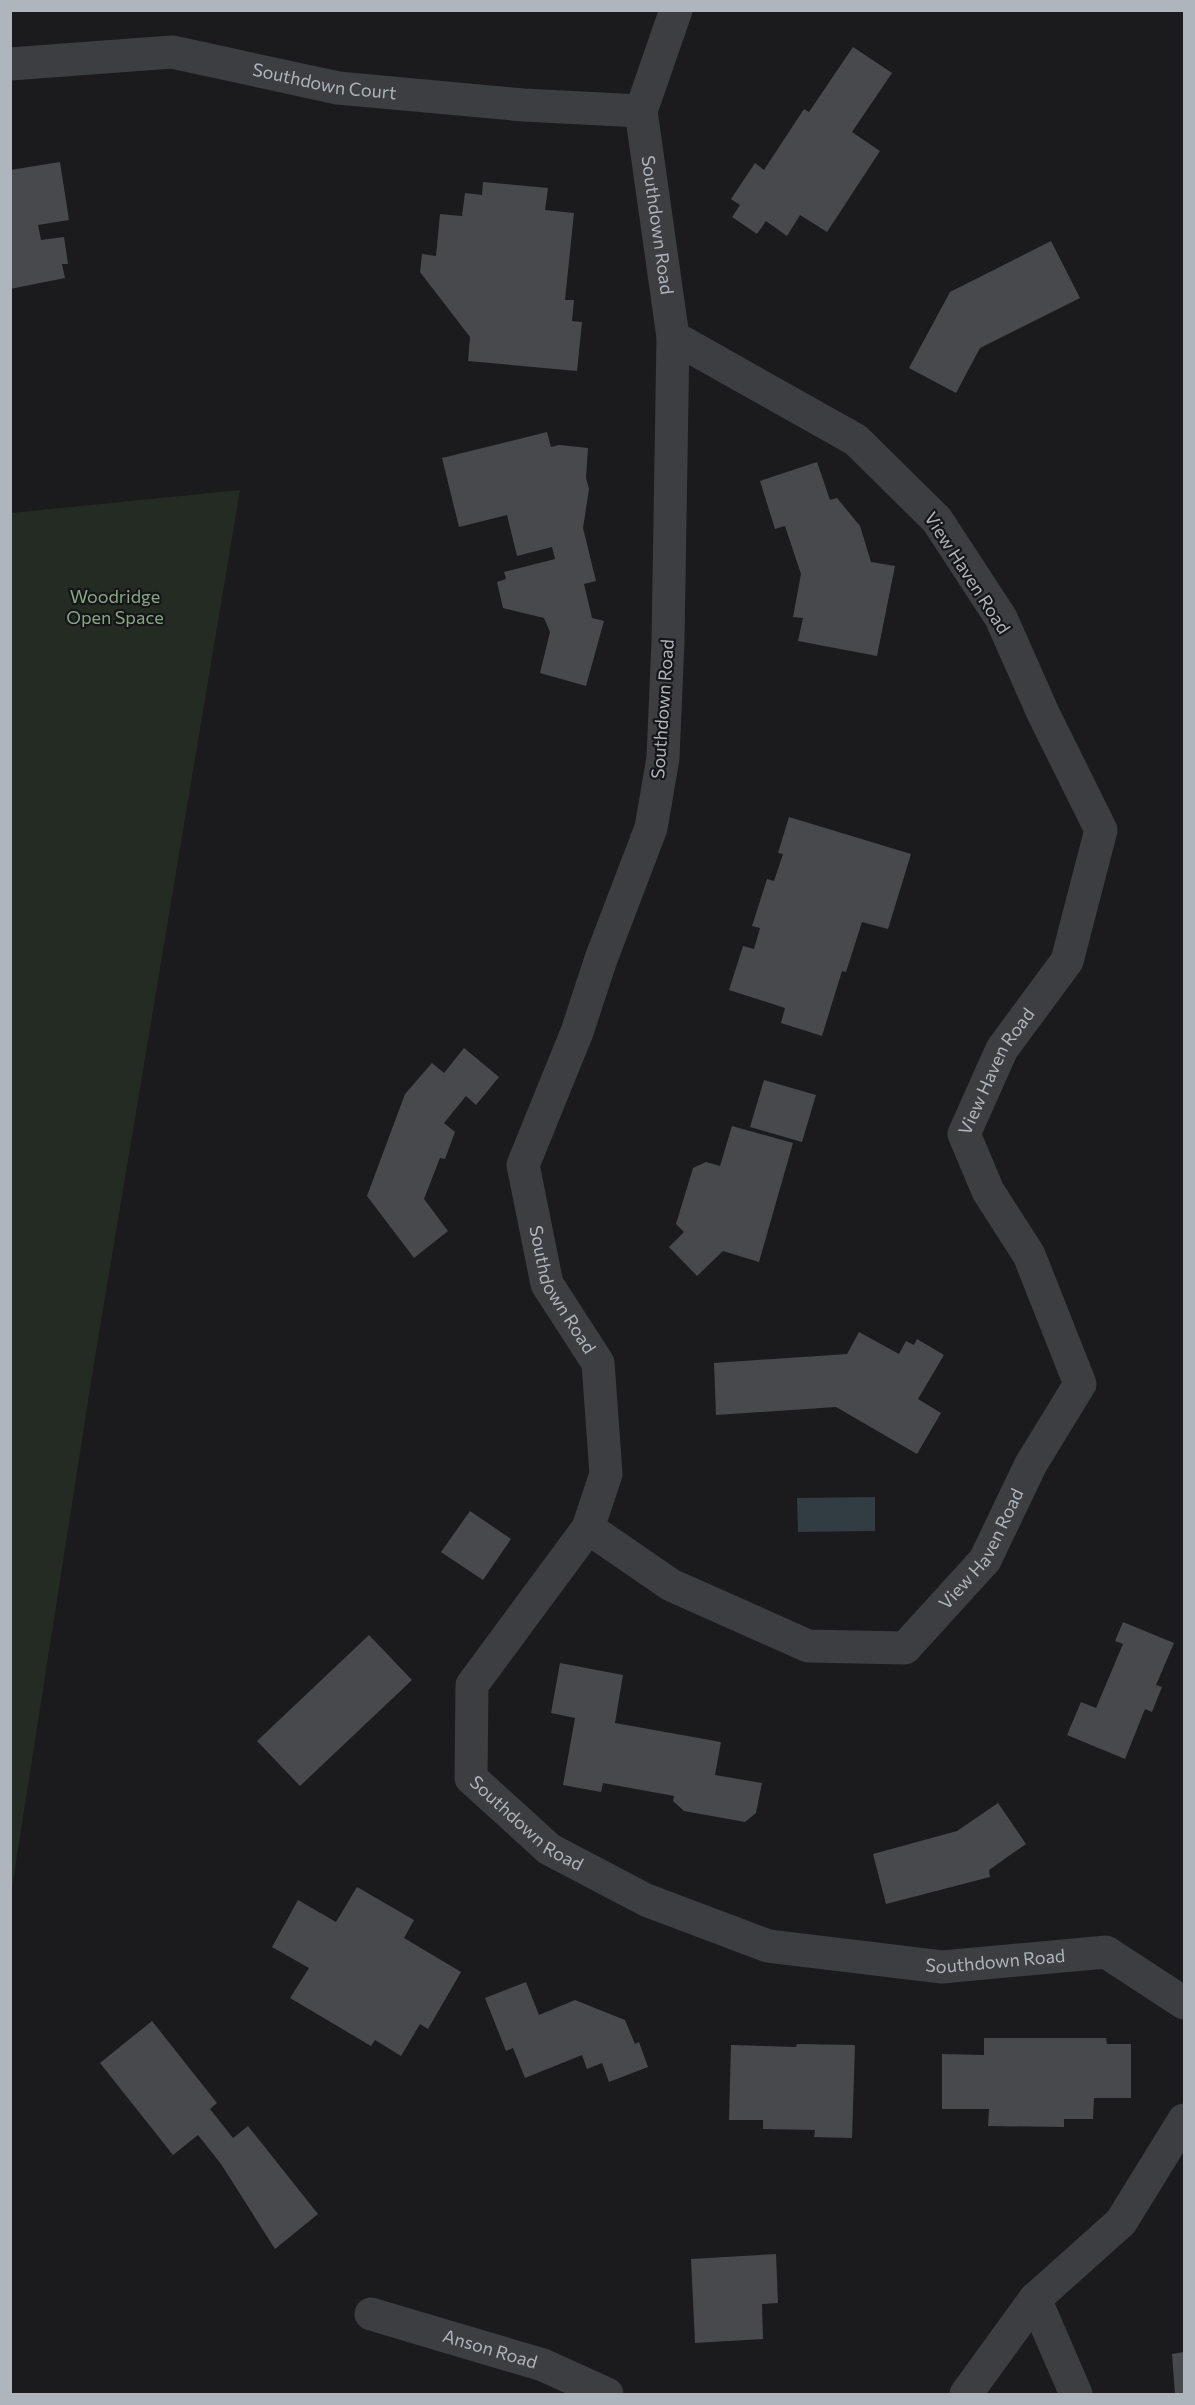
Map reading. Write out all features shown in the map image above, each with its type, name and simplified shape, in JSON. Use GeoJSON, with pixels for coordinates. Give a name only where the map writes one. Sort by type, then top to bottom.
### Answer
{"type":"FeatureCollection","features":[{"type":"Feature","properties":{"kind":"street","name":"Southdown Road"},"geometry":{"type":"LineString","coordinates":[[676,10],[641,111],[673,337],[667,706],[663,758],[651,828],[601,959],[578,1032],[523,1165],[547,1284],[598,1363],[606,1474],[588,1528],[472,1685],[471,1778],[549,1849],[646,1900],[768,1946],[942,1967],[1106,1952],[1185,2003]]}},
{"type":"Feature","properties":{"kind":"street","name":"Southdown Court"},"geometry":{"type":"LineString","coordinates":[[10,64],[172,52],[338,88],[523,105],[641,111]]}},
{"type":"Feature","properties":{"kind":"street","name":"View Haven Road"},"geometry":{"type":"LineString","coordinates":[[588,1528],[671,1585],[808,1646],[905,1648],[985,1560],[1031,1464],[1080,1384],[1029,1255],[988,1191],[964,1134],[1002,1049],[1067,961],[1101,830],[1043,713],[1001,618],[937,520],[856,440],[673,337]]}},
{"type":"Feature","properties":{"kind":"street"},"geometry":{"type":"LineString","coordinates":[[966,2394],[1035,2299],[1121,2222],[1185,2120]]}},
{"type":"Feature","properties":{"kind":"street"},"geometry":{"type":"LineString","coordinates":[[1035,2299],[1076,2394]]}},
{"type":"Feature","properties":{"kind":"street","name":"Anson Road"},"geometry":{"type":"LineString","coordinates":[[372,2314],[543,2365],[607,2394]]}},
{"type":"Feature","properties":{"kind":"green space","name":"Woodridge Open Space"},"geometry":{"type":"Polygon","coordinates":[[[240,490],[94,1363],[11,1894],[11,513],[240,490]]]}},
{"type":"Feature","properties":{"kind":"shaded area"},"geometry":{"type":"Polygon","coordinates":[[[875,1497],[875,1531],[798,1532],[797,1498],[875,1497]]]}},
{"type":"Feature","properties":{"kind":"building"},"geometry":{"type":"Polygon","coordinates":[[[853,47],[892,73],[852,132],[880,151],[827,232],[800,215],[787,236],[766,221],[757,234],[732,217],[740,205],[731,199],[755,163],[764,170],[804,109],[809,112],[853,47]]]}},
{"type":"Feature","properties":{"kind":"building"},"geometry":{"type":"Polygon","coordinates":[[[60,162],[69,220],[38,225],[41,240],[64,237],[68,264],[62,264],[65,278],[10,289],[10,170],[60,162]]]}},
{"type":"Feature","properties":{"kind":"building"},"geometry":{"type":"Polygon","coordinates":[[[483,182],[548,188],[545,210],[574,213],[565,300],[574,300],[572,321],[582,322],[577,371],[468,361],[470,337],[420,272],[422,254],[436,256],[440,214],[462,216],[465,193],[482,195],[483,182]]]}},
{"type":"Feature","properties":{"kind":"building"},"geometry":{"type":"Polygon","coordinates":[[[1051,241],[1080,298],[980,348],[956,393],[909,368],[950,292],[1051,241]]]}},
{"type":"Feature","properties":{"kind":"building"},"geometry":{"type":"Polygon","coordinates":[[[547,432],[551,447],[559,445],[588,448],[586,478],[589,489],[583,528],[596,581],[584,584],[592,618],[604,621],[586,686],[540,673],[550,632],[544,618],[503,608],[497,582],[506,579],[504,572],[555,559],[552,547],[517,556],[507,515],[459,527],[442,458],[547,432]]]}},
{"type":"Feature","properties":{"kind":"building"},"geometry":{"type":"Polygon","coordinates":[[[817,462],[830,500],[837,498],[860,526],[871,562],[895,566],[877,656],[798,641],[803,618],[793,617],[801,574],[785,526],[775,529],[760,481],[817,462]]]}},
{"type":"Feature","properties":{"kind":"building"},"geometry":{"type":"Polygon","coordinates":[[[789,817],[911,854],[888,929],[862,922],[846,972],[842,971],[822,1036],[781,1023],[785,1008],[729,990],[743,946],[754,949],[760,928],[752,926],[767,879],[774,881],[783,854],[778,853],[789,817]]]}},
{"type":"Feature","properties":{"kind":"building"},"geometry":{"type":"Polygon","coordinates":[[[464,1048],[499,1077],[476,1105],[466,1096],[444,1123],[455,1132],[445,1159],[440,1158],[424,1199],[448,1231],[414,1258],[367,1196],[405,1094],[432,1063],[444,1073],[464,1048]]]}},
{"type":"Feature","properties":{"kind":"building"},"geometry":{"type":"Polygon","coordinates":[[[764,1080],[816,1095],[802,1142],[750,1127],[764,1080]]]}},
{"type":"Feature","properties":{"kind":"building"},"geometry":{"type":"Polygon","coordinates":[[[732,1126],[793,1143],[759,1262],[723,1251],[697,1276],[669,1247],[684,1232],[676,1224],[693,1168],[706,1162],[720,1166],[732,1126]]]}},
{"type":"Feature","properties":{"kind":"building"},"geometry":{"type":"Polygon","coordinates":[[[859,1332],[899,1354],[906,1341],[914,1345],[917,1339],[944,1355],[918,1399],[941,1413],[917,1454],[836,1407],[716,1415],[714,1363],[847,1354],[859,1332]]]}},
{"type":"Feature","properties":{"kind":"building"},"geometry":{"type":"Polygon","coordinates":[[[470,1511],[511,1539],[483,1580],[441,1552],[470,1511]]]}},
{"type":"Feature","properties":{"kind":"building"},"geometry":{"type":"Polygon","coordinates":[[[1123,1622],[1174,1643],[1156,1685],[1162,1687],[1152,1712],[1145,1709],[1125,1759],[1067,1735],[1081,1702],[1096,1708],[1123,1644],[1115,1641],[1123,1622]]]}},
{"type":"Feature","properties":{"kind":"building"},"geometry":{"type":"Polygon","coordinates":[[[369,1635],[412,1680],[300,1786],[257,1741],[369,1635]]]}},
{"type":"Feature","properties":{"kind":"building"},"geometry":{"type":"Polygon","coordinates":[[[560,1663],[623,1675],[615,1723],[721,1742],[715,1775],[762,1783],[756,1813],[745,1822],[684,1811],[673,1801],[674,1796],[603,1783],[601,1792],[563,1785],[575,1718],[551,1713],[560,1663]]]}},
{"type":"Feature","properties":{"kind":"building"},"geometry":{"type":"Polygon","coordinates":[[[998,1803],[1026,1844],[989,1870],[990,1877],[886,1904],[873,1854],[957,1831],[998,1803]]]}},
{"type":"Feature","properties":{"kind":"building"},"geometry":{"type":"Polygon","coordinates":[[[357,1887],[414,1920],[404,1938],[461,1972],[428,2029],[420,2024],[401,2056],[375,2040],[371,2046],[290,1998],[309,1968],[272,1947],[298,1900],[336,1922],[357,1887]]]}},
{"type":"Feature","properties":{"kind":"building"},"geometry":{"type":"Polygon","coordinates":[[[526,1982],[539,2015],[575,2000],[625,2020],[635,2044],[639,2042],[648,2067],[609,2082],[602,2063],[587,2069],[582,2055],[525,2078],[513,2048],[506,2051],[485,1998],[526,1982]]]}},
{"type":"Feature","properties":{"kind":"building"},"geometry":{"type":"Polygon","coordinates":[[[152,2021],[217,2103],[210,2109],[233,2138],[248,2126],[318,2214],[275,2249],[221,2164],[198,2135],[173,2155],[100,2063],[152,2021]]]}},
{"type":"Feature","properties":{"kind":"building"},"geometry":{"type":"Polygon","coordinates":[[[984,2038],[1106,2038],[1107,2044],[1131,2044],[1131,2098],[1094,2098],[1093,2119],[1064,2119],[1064,2127],[988,2126],[989,2109],[942,2109],[942,2054],[984,2055],[984,2038]]]}},
{"type":"Feature","properties":{"kind":"building"},"geometry":{"type":"Polygon","coordinates":[[[797,2044],[855,2045],[852,2138],[814,2137],[815,2130],[763,2129],[763,2120],[729,2120],[731,2045],[796,2047],[797,2044]]]}},
{"type":"Feature","properties":{"kind":"building"},"geometry":{"type":"Polygon","coordinates":[[[776,2254],[778,2303],[762,2304],[763,2339],[695,2343],[691,2259],[776,2254]]]}},
{"type":"Feature","properties":{"kind":"building"},"geometry":{"type":"Polygon","coordinates":[[[1184,2352],[1184,2393],[1175,2394],[1172,2354],[1184,2352]]]}}]}
